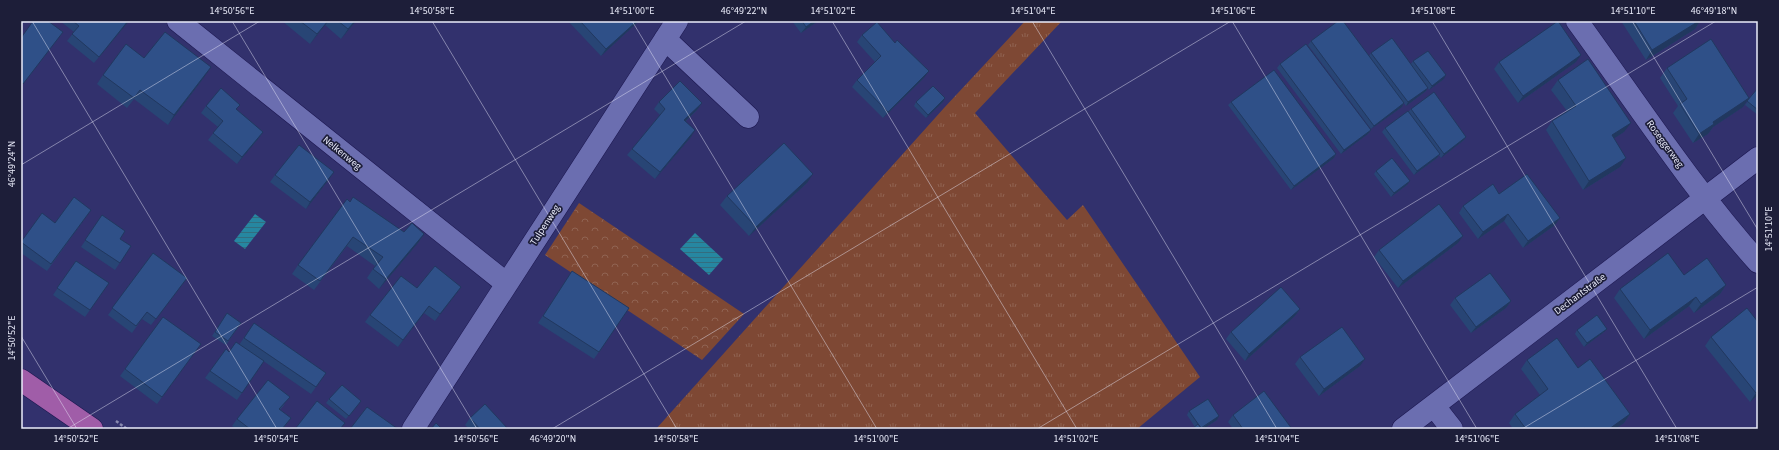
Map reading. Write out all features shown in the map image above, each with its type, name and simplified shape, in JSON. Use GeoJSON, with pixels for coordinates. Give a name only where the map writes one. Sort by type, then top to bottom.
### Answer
{"type":"FeatureCollection","features":[{"type":"Feature","properties":{"kind":"main road"},"geometry":{"type":"LineString","coordinates":[[21,380],[92,429]]}},
{"type":"Feature","properties":{"kind":"street","name":"Nelkenweg"},"geometry":{"type":"LineString","coordinates":[[178,21],[506,284]]}},
{"type":"Feature","properties":{"kind":"street","name":"Tulpenweg"},"geometry":{"type":"LineString","coordinates":[[413,429],[677,21]]}},
{"type":"Feature","properties":{"kind":"street","name":"Roseggerweg"},"geometry":{"type":"LineString","coordinates":[[1577,21],[1727,228],[1758,262]]}},
{"type":"Feature","properties":{"kind":"street"},"geometry":{"type":"LineString","coordinates":[[665,39],[748,117]]}},
{"type":"Feature","properties":{"kind":"street","name":"Dechantstraße"},"geometry":{"type":"LineString","coordinates":[[1403,429],[1758,158]]}},
{"type":"Feature","properties":{"kind":"street"},"geometry":{"type":"LineString","coordinates":[[1434,406],[1452,429]]}},
{"type":"Feature","properties":{"kind":"green space"},"geometry":{"type":"Polygon","coordinates":[[[1025,21],[1062,21],[975,113],[1067,220],[1083,205],[1200,377],[1137,429],[656,429],[944,108],[1025,21]]]}},
{"type":"Feature","properties":{"kind":"green space"},"geometry":{"type":"Polygon","coordinates":[[[579,203],[744,314],[702,360],[545,255],[579,203]]]}},
{"type":"Feature","properties":{"kind":"water"},"geometry":{"type":"Polygon","coordinates":[[[255,214],[266,222],[245,249],[234,241],[255,214]]]}},
{"type":"Feature","properties":{"kind":"water"},"geometry":{"type":"Polygon","coordinates":[[[695,233],[723,259],[709,275],[680,249],[695,233]]]}},
{"type":"Feature","properties":{"kind":"building"},"geometry":{"type":"Polygon","coordinates":[[[33,21],[48,21],[63,32],[23,84],[21,82],[21,38],[33,21]]]}},
{"type":"Feature","properties":{"kind":"building"},"geometry":{"type":"Polygon","coordinates":[[[73,21],[128,21],[99,57],[72,34],[79,26],[73,21]]]}},
{"type":"Feature","properties":{"kind":"building"},"geometry":{"type":"Polygon","coordinates":[[[300,21],[328,21],[317,34],[300,21]]]}},
{"type":"Feature","properties":{"kind":"building"},"geometry":{"type":"Polygon","coordinates":[[[338,21],[355,21],[348,29],[338,21]]]}},
{"type":"Feature","properties":{"kind":"building"},"geometry":{"type":"Polygon","coordinates":[[[580,21],[637,21],[606,49],[580,21]]]}},
{"type":"Feature","properties":{"kind":"building"},"geometry":{"type":"Polygon","coordinates":[[[802,21],[814,21],[806,27],[802,21]]]}},
{"type":"Feature","properties":{"kind":"building"},"geometry":{"type":"Polygon","coordinates":[[[1338,21],[1343,21],[1404,103],[1374,126],[1311,41],[1338,21]]]}},
{"type":"Feature","properties":{"kind":"building"},"geometry":{"type":"Polygon","coordinates":[[[1558,21],[1581,55],[1523,96],[1499,62],[1558,21]]]}},
{"type":"Feature","properties":{"kind":"building"},"geometry":{"type":"Polygon","coordinates":[[[1634,21],[1699,21],[1652,50],[1634,21]]]}},
{"type":"Feature","properties":{"kind":"building"},"geometry":{"type":"Polygon","coordinates":[[[877,22],[895,43],[897,40],[929,71],[888,112],[857,80],[881,56],[862,35],[877,22]]]}},
{"type":"Feature","properties":{"kind":"building"},"geometry":{"type":"Polygon","coordinates":[[[165,32],[211,67],[174,115],[140,90],[134,98],[103,75],[126,44],[144,58],[165,32]]]}},
{"type":"Feature","properties":{"kind":"building"},"geometry":{"type":"Polygon","coordinates":[[[1392,38],[1428,88],[1408,102],[1371,53],[1392,38]]]}},
{"type":"Feature","properties":{"kind":"building"},"geometry":{"type":"Polygon","coordinates":[[[1711,39],[1749,98],[1713,122],[1714,124],[1699,134],[1680,104],[1687,99],[1667,68],[1711,39]]]}},
{"type":"Feature","properties":{"kind":"building"},"geometry":{"type":"Polygon","coordinates":[[[1306,44],[1371,130],[1344,150],[1280,64],[1306,44]]]}},
{"type":"Feature","properties":{"kind":"building"},"geometry":{"type":"Polygon","coordinates":[[[1428,51],[1446,75],[1432,86],[1413,61],[1428,51]]]}},
{"type":"Feature","properties":{"kind":"building"},"geometry":{"type":"Polygon","coordinates":[[[1588,59],[1631,123],[1612,135],[1626,158],[1589,181],[1552,121],[1576,106],[1558,80],[1588,59]]]}},
{"type":"Feature","properties":{"kind":"building"},"geometry":{"type":"Polygon","coordinates":[[[1274,70],[1336,154],[1294,186],[1231,102],[1274,70]]]}},
{"type":"Feature","properties":{"kind":"building"},"geometry":{"type":"Polygon","coordinates":[[[680,81],[702,103],[684,120],[695,130],[660,172],[632,149],[665,109],[659,102],[680,81]]]}},
{"type":"Feature","properties":{"kind":"building"},"geometry":{"type":"Polygon","coordinates":[[[933,86],[945,98],[928,115],[916,102],[933,86]]]}},
{"type":"Feature","properties":{"kind":"building"},"geometry":{"type":"Polygon","coordinates":[[[221,88],[240,105],[236,109],[263,132],[242,157],[213,133],[223,121],[206,106],[221,88]]]}},
{"type":"Feature","properties":{"kind":"building"},"geometry":{"type":"Polygon","coordinates":[[[1758,88],[1758,110],[1747,101],[1758,88]]]}},
{"type":"Feature","properties":{"kind":"building"},"geometry":{"type":"Polygon","coordinates":[[[1434,92],[1466,137],[1444,154],[1411,109],[1434,92]]]}},
{"type":"Feature","properties":{"kind":"building"},"geometry":{"type":"Polygon","coordinates":[[[1408,111],[1440,154],[1417,171],[1385,128],[1408,111]]]}},
{"type":"Feature","properties":{"kind":"building"},"geometry":{"type":"Polygon","coordinates":[[[784,143],[813,174],[756,227],[727,196],[784,143]]]}},
{"type":"Feature","properties":{"kind":"building"},"geometry":{"type":"Polygon","coordinates":[[[299,145],[334,172],[310,202],[275,175],[299,145]]]}},
{"type":"Feature","properties":{"kind":"building"},"geometry":{"type":"Polygon","coordinates":[[[1392,158],[1410,181],[1394,193],[1376,171],[1392,158]]]}},
{"type":"Feature","properties":{"kind":"building"},"geometry":{"type":"Polygon","coordinates":[[[1527,174],[1560,218],[1528,241],[1508,214],[1483,232],[1463,206],[1493,184],[1499,194],[1527,174]]]}},
{"type":"Feature","properties":{"kind":"building"},"geometry":{"type":"Polygon","coordinates":[[[74,197],[91,210],[51,264],[21,242],[42,213],[55,223],[74,197]]]}},
{"type":"Feature","properties":{"kind":"building"},"geometry":{"type":"Polygon","coordinates":[[[353,197],[404,232],[412,223],[424,234],[386,279],[373,269],[383,257],[353,237],[320,281],[298,265],[347,199],[350,202],[353,197]]]}},
{"type":"Feature","properties":{"kind":"building"},"geometry":{"type":"Polygon","coordinates":[[[1439,204],[1463,236],[1403,281],[1379,250],[1439,204]]]}},
{"type":"Feature","properties":{"kind":"building"},"geometry":{"type":"Polygon","coordinates":[[[102,215],[125,231],[120,239],[131,246],[120,263],[85,240],[102,215]]]}},
{"type":"Feature","properties":{"kind":"building"},"geometry":{"type":"Polygon","coordinates":[[[153,253],[187,278],[156,319],[147,312],[136,326],[112,308],[153,253]]]}},
{"type":"Feature","properties":{"kind":"building"},"geometry":{"type":"Polygon","coordinates":[[[1668,253],[1684,275],[1707,258],[1726,285],[1701,304],[1696,297],[1650,330],[1620,289],[1668,253]]]}},
{"type":"Feature","properties":{"kind":"building"},"geometry":{"type":"Polygon","coordinates":[[[76,261],[109,283],[90,310],[57,288],[76,261]]]}},
{"type":"Feature","properties":{"kind":"building"},"geometry":{"type":"Polygon","coordinates":[[[435,266],[461,287],[440,314],[429,306],[403,340],[370,315],[401,276],[417,288],[435,266]]]}},
{"type":"Feature","properties":{"kind":"building"},"geometry":{"type":"Polygon","coordinates":[[[572,271],[629,308],[599,352],[543,316],[572,271]]]}},
{"type":"Feature","properties":{"kind":"building"},"geometry":{"type":"Polygon","coordinates":[[[1490,273],[1511,301],[1476,327],[1455,298],[1490,273]]]}},
{"type":"Feature","properties":{"kind":"building"},"geometry":{"type":"Polygon","coordinates":[[[1281,287],[1300,309],[1249,354],[1231,332],[1281,287]]]}},
{"type":"Feature","properties":{"kind":"building"},"geometry":{"type":"Polygon","coordinates":[[[1747,308],[1758,322],[1758,391],[1756,393],[1711,337],[1747,308]]]}},
{"type":"Feature","properties":{"kind":"building"},"geometry":{"type":"Polygon","coordinates":[[[227,313],[241,323],[228,341],[215,332],[227,313]]]}},
{"type":"Feature","properties":{"kind":"building"},"geometry":{"type":"Polygon","coordinates":[[[1597,315],[1607,329],[1587,343],[1577,330],[1597,315]]]}},
{"type":"Feature","properties":{"kind":"building"},"geometry":{"type":"Polygon","coordinates":[[[163,317],[201,344],[162,397],[125,369],[163,317]]]}},
{"type":"Feature","properties":{"kind":"building"},"geometry":{"type":"Polygon","coordinates":[[[254,323],[326,373],[316,387],[244,338],[254,323]]]}},
{"type":"Feature","properties":{"kind":"building"},"geometry":{"type":"Polygon","coordinates":[[[1342,327],[1365,359],[1324,389],[1300,357],[1342,327]]]}},
{"type":"Feature","properties":{"kind":"building"},"geometry":{"type":"Polygon","coordinates":[[[1557,338],[1578,368],[1590,359],[1630,414],[1609,429],[1526,429],[1515,414],[1548,389],[1527,360],[1557,338]]]}},
{"type":"Feature","properties":{"kind":"building"},"geometry":{"type":"Polygon","coordinates":[[[236,342],[264,361],[242,393],[210,371],[226,349],[229,352],[236,342]]]}},
{"type":"Feature","properties":{"kind":"building"},"geometry":{"type":"Polygon","coordinates":[[[268,380],[290,397],[279,409],[291,418],[282,429],[250,429],[237,419],[268,380]]]}},
{"type":"Feature","properties":{"kind":"building"},"geometry":{"type":"Polygon","coordinates":[[[342,385],[361,401],[349,416],[329,399],[342,385]]]}},
{"type":"Feature","properties":{"kind":"building"},"geometry":{"type":"Polygon","coordinates":[[[1264,391],[1292,429],[1243,429],[1233,415],[1264,391]]]}},
{"type":"Feature","properties":{"kind":"building"},"geometry":{"type":"Polygon","coordinates":[[[1208,399],[1219,416],[1201,428],[1189,411],[1208,399]]]}},
{"type":"Feature","properties":{"kind":"building"},"geometry":{"type":"Polygon","coordinates":[[[317,401],[345,423],[340,429],[295,429],[317,401]]]}},
{"type":"Feature","properties":{"kind":"building"},"geometry":{"type":"Polygon","coordinates":[[[485,404],[508,429],[480,429],[470,418],[485,404]]]}},
{"type":"Feature","properties":{"kind":"building"},"geometry":{"type":"Polygon","coordinates":[[[367,407],[398,429],[350,429],[367,407]]]}},
{"type":"Feature","properties":{"kind":"building"},"geometry":{"type":"Polygon","coordinates":[[[436,423],[442,429],[431,429],[436,423]]]}},
{"type":"Feature","properties":{"kind":"building"},"geometry":{"type":"Polygon","coordinates":[[[1198,424],[1202,429],[1192,429],[1198,424]]]}}]}
